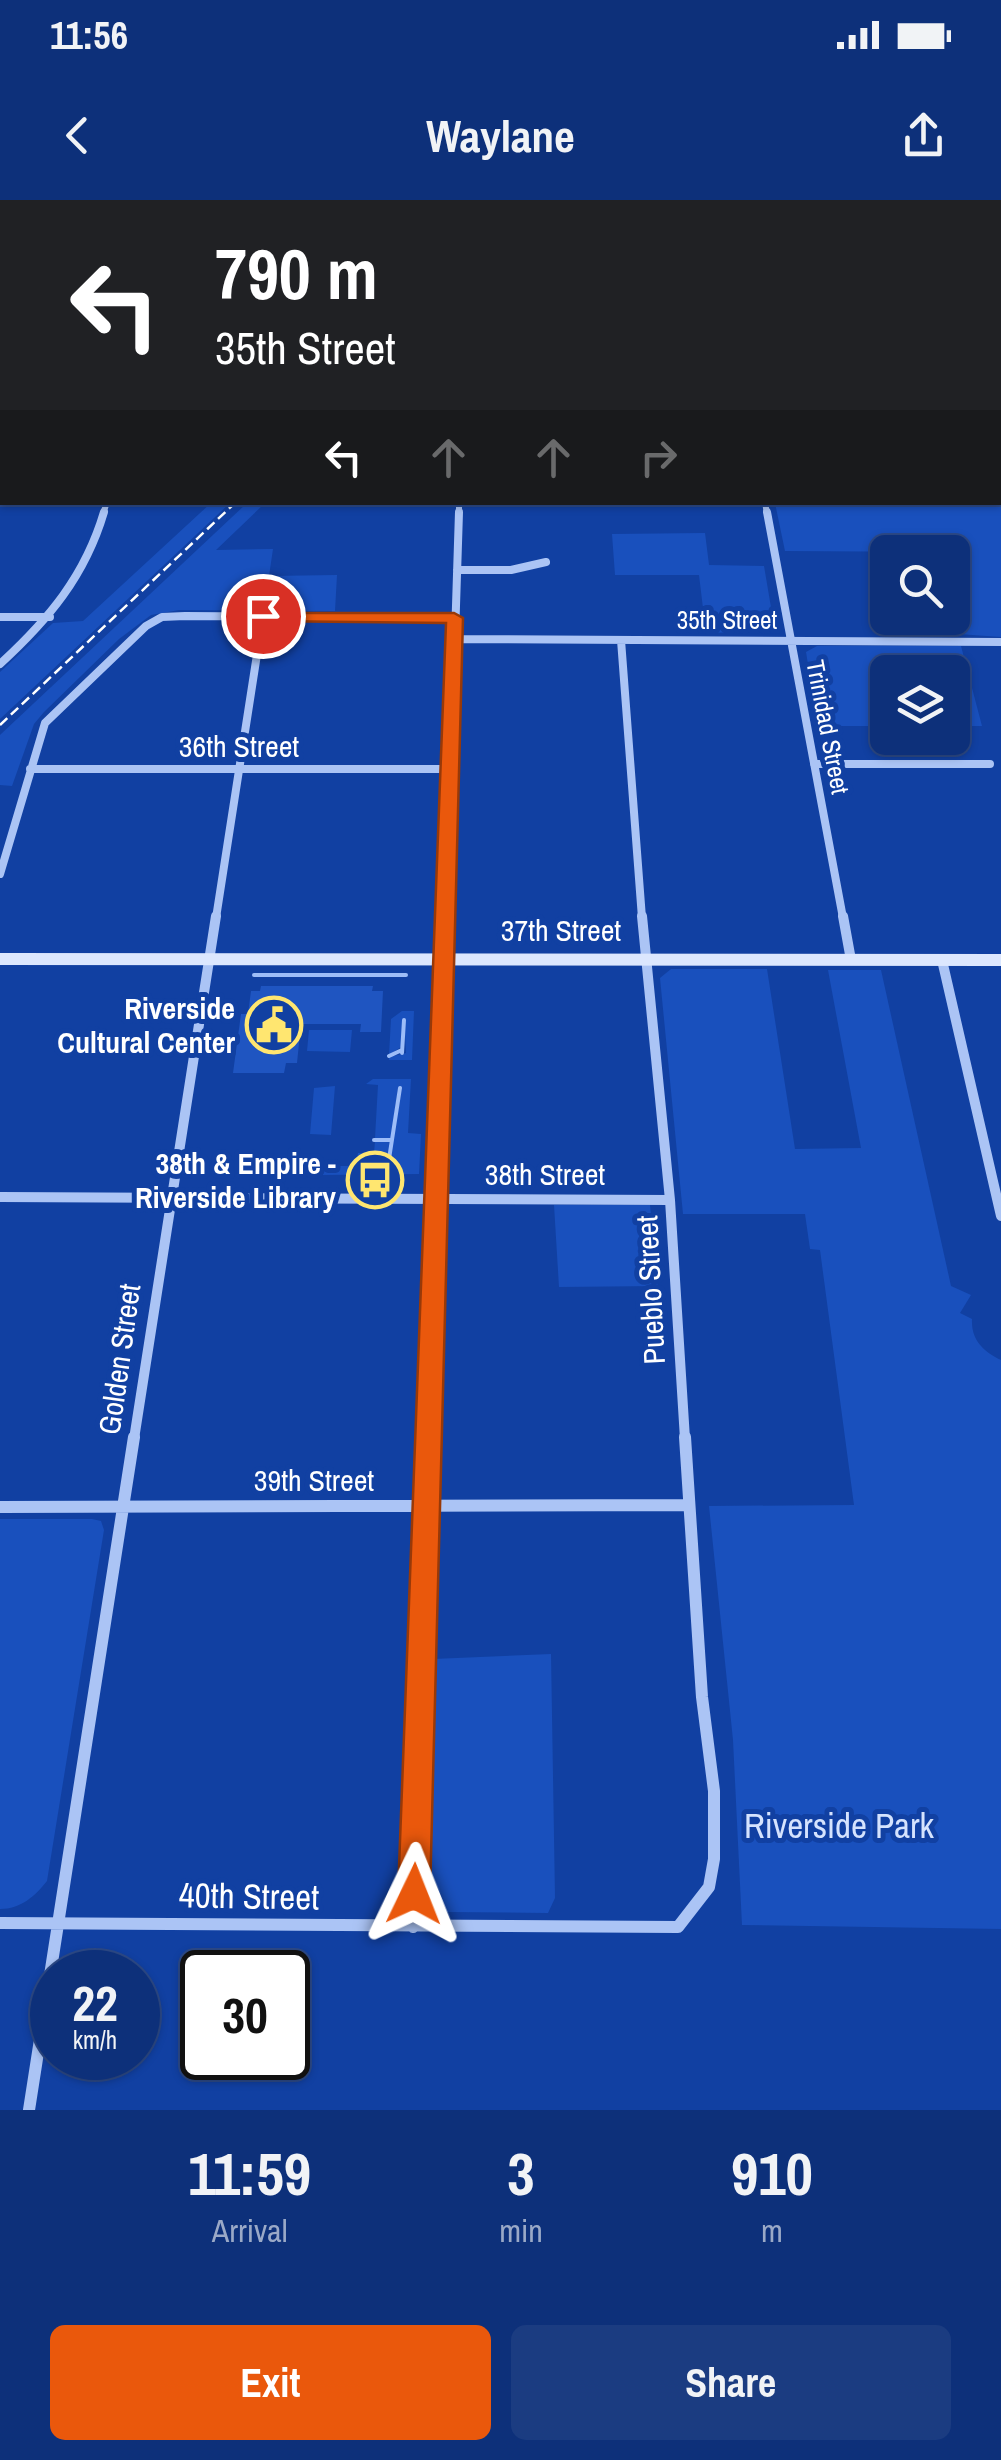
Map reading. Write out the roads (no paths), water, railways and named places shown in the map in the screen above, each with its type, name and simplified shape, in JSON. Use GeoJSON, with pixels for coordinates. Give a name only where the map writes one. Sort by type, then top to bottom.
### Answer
{"type":"FeatureCollection","features":[{"type":"Feature","properties":{"kind":"main road","name":"37th Street"},"geometry":{"type":"LineString","coordinates":[[0,959],[1001,960]]}},
{"type":"Feature","properties":{"kind":"street"},"geometry":{"type":"LineString","coordinates":[[0,664],[51,617],[85,569],[107,505]]}},
{"type":"Feature","properties":{"kind":"street"},"geometry":{"type":"LineString","coordinates":[[413,1927],[459,505]]}},
{"type":"Feature","properties":{"kind":"street","name":"Trinidad Street"},"geometry":{"type":"LineString","coordinates":[[766,505],[852,960]]}},
{"type":"Feature","properties":{"kind":"street"},"geometry":{"type":"LineString","coordinates":[[458,570],[511,570],[546,562]]}},
{"type":"Feature","properties":{"kind":"street","name":"Golden Street"},"geometry":{"type":"LineString","coordinates":[[29,2110],[263,616]]}},
{"type":"Feature","properties":{"kind":"street"},"geometry":{"type":"LineString","coordinates":[[0,617],[51,617]]}},
{"type":"Feature","properties":{"kind":"street"},"geometry":{"type":"LineString","coordinates":[[0,874],[38,741],[52,715],[146,626],[162,618],[454,618]]}},
{"type":"Feature","properties":{"kind":"street","name":"35th Street"},"geometry":{"type":"LineString","coordinates":[[453,639],[1001,642]]}},
{"type":"Feature","properties":{"kind":"street","name":"Pueblo Street"},"geometry":{"type":"LineString","coordinates":[[621,640],[645,958],[670,1200],[702,1697],[714,1791],[714,1858],[708,1887],[678,1927]]}},
{"type":"Feature","properties":{"kind":"street"},"geometry":{"type":"LineString","coordinates":[[814,764],[990,764]]}},
{"type":"Feature","properties":{"kind":"street","name":"36th Street"},"geometry":{"type":"LineString","coordinates":[[30,769],[448,770]]}},
{"type":"Feature","properties":{"kind":"street"},"geometry":{"type":"LineString","coordinates":[[942,960],[1001,1216]]}},
{"type":"Feature","properties":{"kind":"street","name":"38th Street"},"geometry":{"type":"LineString","coordinates":[[0,1197],[670,1200]]}},
{"type":"Feature","properties":{"kind":"street","name":"39th Street"},"geometry":{"type":"LineString","coordinates":[[0,1507],[688,1505]]}},
{"type":"Feature","properties":{"kind":"street","name":"40th Street"},"geometry":{"type":"LineString","coordinates":[[0,1922],[678,1927]]}},
{"type":"Feature","properties":{"kind":"waterway"},"geometry":{"type":"LineString","coordinates":[[254,975],[406,975]]}},
{"type":"Feature","properties":{"kind":"waterway"},"geometry":{"type":"LineString","coordinates":[[402,1053],[404,1020]]}},
{"type":"Feature","properties":{"kind":"waterway"},"geometry":{"type":"LineString","coordinates":[[389,1056],[402,1050]]}},
{"type":"Feature","properties":{"kind":"waterway"},"geometry":{"type":"LineString","coordinates":[[366,1166],[384,1164],[389,1159],[400,1088]]}},
{"type":"Feature","properties":{"kind":"waterway"},"geometry":{"type":"LineString","coordinates":[[374,1140],[390,1140]]}},
{"type":"Feature","properties":{"kind":"railway"},"geometry":{"type":"LineString","coordinates":[[0,725],[233,505]]}},
{"type":"Feature","properties":{"kind":"place","name":"Riverside Cultural Center"},"geometry":{"type":"Point","coordinates":[274,1025]}},
{"type":"Feature","properties":{"kind":"place","name":"38th & Empire - Riverside Library"},"geometry":{"type":"Point","coordinates":[375,1180]}},
{"type":"Feature","properties":{"kind":"park label","name":"Riverside Park"},"geometry":{"type":"Point","coordinates":[839,1825]}}]}
